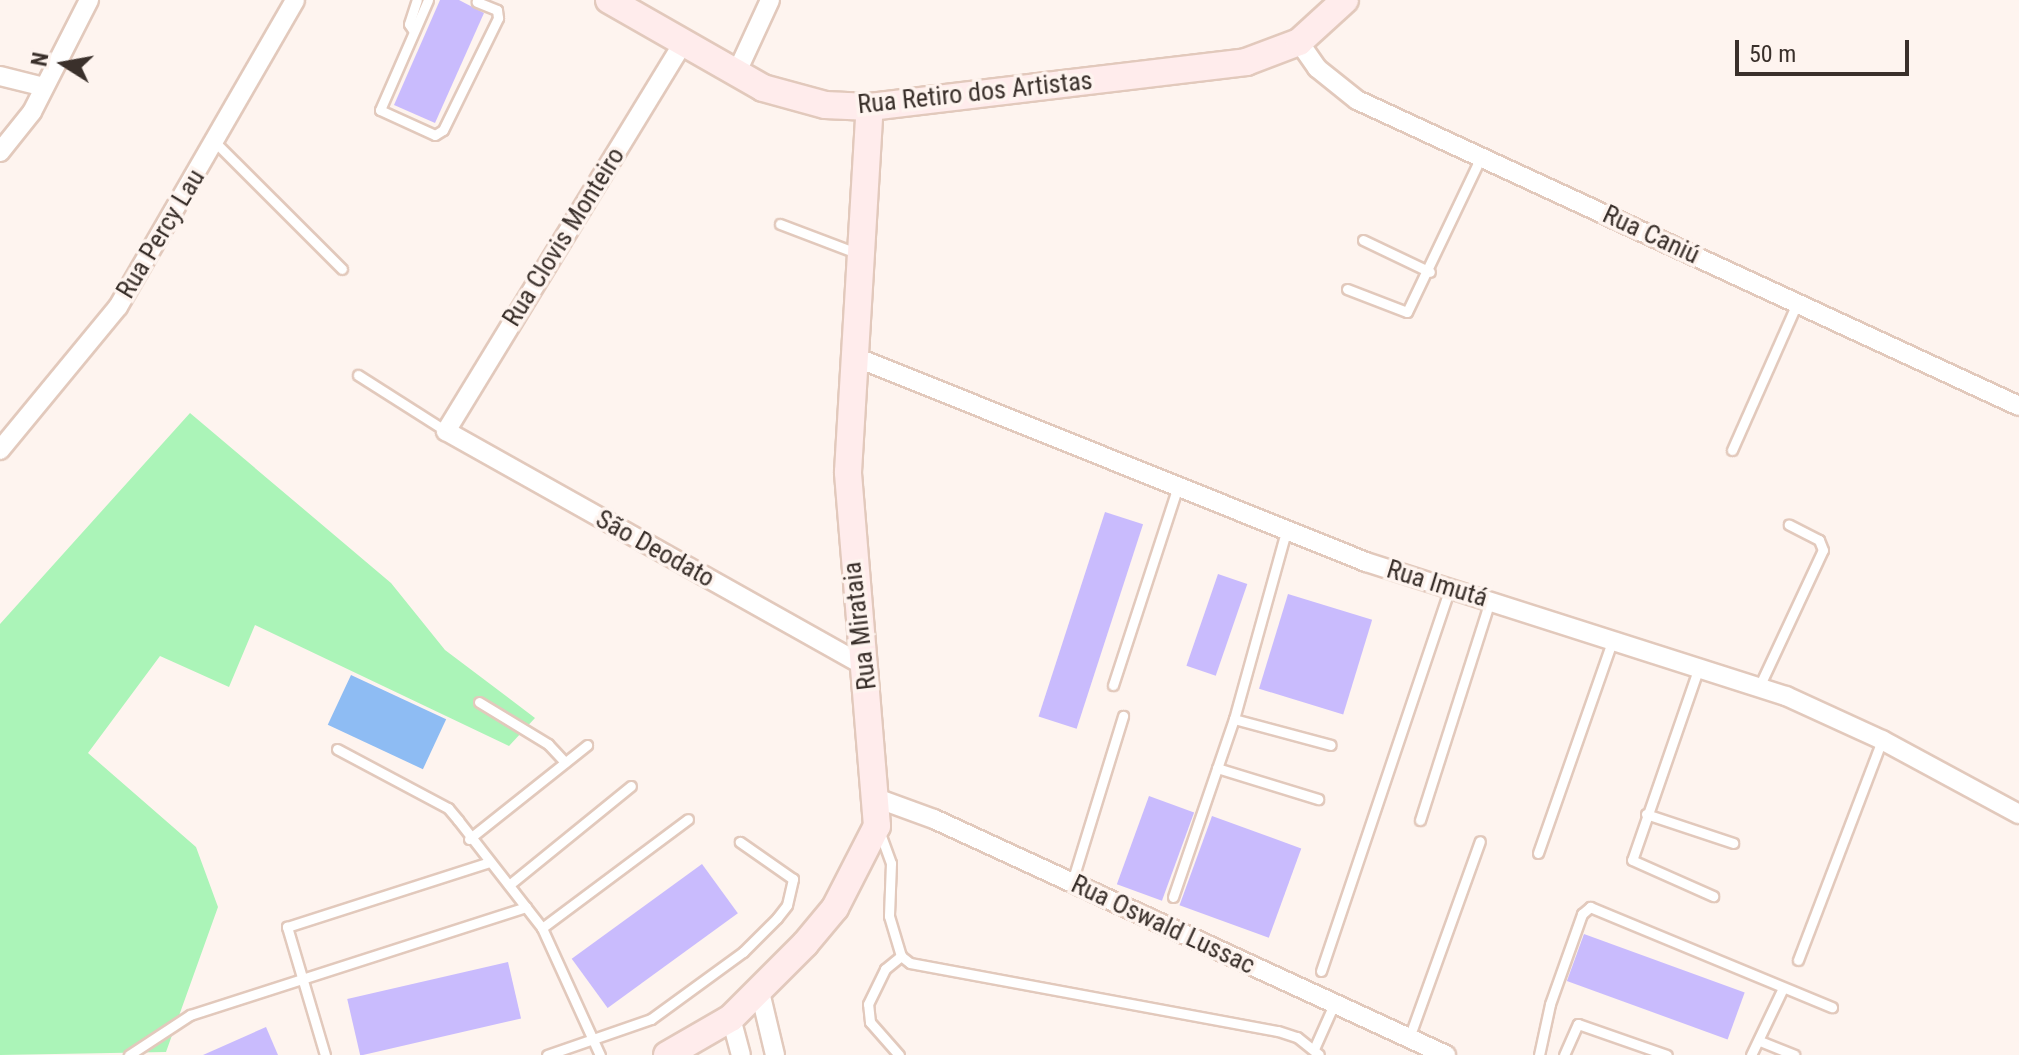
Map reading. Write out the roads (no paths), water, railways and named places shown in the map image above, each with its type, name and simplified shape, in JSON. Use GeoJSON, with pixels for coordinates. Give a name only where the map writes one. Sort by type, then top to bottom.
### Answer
{"type":"FeatureCollection","features":[{"type":"Feature","properties":{"kind":"street"},"geometry":{"type":"LineString","coordinates":[[0,152],[44,87],[89,0]]}},
{"type":"Feature","properties":{"kind":"street","name":"Rua Percy Lau"},"geometry":{"type":"LineString","coordinates":[[0,450],[118,307],[216,143],[295,0]]}},
{"type":"Feature","properties":{"kind":"street","name":"Rua Retiro dos Artistas"},"geometry":{"type":"LineString","coordinates":[[609,0],[736,74],[791,98],[870,107],[1246,62],[1299,42],[1345,0]]}},
{"type":"Feature","properties":{"kind":"street"},"geometry":{"type":"LineString","coordinates":[[736,74],[770,0]]}},
{"type":"Feature","properties":{"kind":"street","name":"Rua Caniú"},"geometry":{"type":"LineString","coordinates":[[1299,42],[1325,76],[1357,100],[2019,406]]}},
{"type":"Feature","properties":{"kind":"street","name":"Rua Clovis Monteiro"},"geometry":{"type":"LineString","coordinates":[[446,431],[683,43]]}},
{"type":"Feature","properties":{"kind":"street"},"geometry":{"type":"LineString","coordinates":[[0,76],[44,87]]}},
{"type":"Feature","properties":{"kind":"street","name":"Rua Mirataia"},"geometry":{"type":"LineString","coordinates":[[667,1055],[731,1018],[760,992],[835,908],[877,826],[879,799],[848,488],[853,356],[870,107]]}},
{"type":"Feature","properties":{"kind":"street","name":"Rua Imutá"},"geometry":{"type":"LineString","coordinates":[[853,356],[1286,532],[1759,687],[1882,740],[2019,814]]}},
{"type":"Feature","properties":{"kind":"street","name":"São Deodato"},"geometry":{"type":"LineString","coordinates":[[446,431],[865,666]]}},
{"type":"Feature","properties":{"kind":"street","name":"Rua Oswald Lussac"},"geometry":{"type":"LineString","coordinates":[[879,799],[1072,882],[1446,1055]]}},
{"type":"Feature","properties":{"kind":"street"},"geometry":{"type":"LineString","coordinates":[[760,992],[775,1055]]}},
{"type":"Feature","properties":{"kind":"street"},"geometry":{"type":"LineString","coordinates":[[731,1018],[741,1055]]}},
{"type":"Feature","properties":{"kind":"lane"},"geometry":{"type":"LineString","coordinates":[[413,30],[409,24],[417,0]]}},
{"type":"Feature","properties":{"kind":"lane"},"geometry":{"type":"LineString","coordinates":[[428,0],[380,110],[435,135],[443,130],[498,18],[497,10],[477,2]]}},
{"type":"Feature","properties":{"kind":"lane"},"geometry":{"type":"LineString","coordinates":[[216,143],[342,269]]}},
{"type":"Feature","properties":{"kind":"lane"},"geometry":{"type":"LineString","coordinates":[[1347,289],[1407,312],[1430,272],[1481,157]]}},
{"type":"Feature","properties":{"kind":"lane"},"geometry":{"type":"LineString","coordinates":[[780,224],[859,254]]}},
{"type":"Feature","properties":{"kind":"lane"},"geometry":{"type":"LineString","coordinates":[[1363,240],[1430,272]]}},
{"type":"Feature","properties":{"kind":"lane"},"geometry":{"type":"LineString","coordinates":[[1732,450],[1797,303]]}},
{"type":"Feature","properties":{"kind":"lane"},"geometry":{"type":"LineString","coordinates":[[358,375],[446,431]]}},
{"type":"Feature","properties":{"kind":"lane"},"geometry":{"type":"LineString","coordinates":[[1113,685],[1177,489]]}},
{"type":"Feature","properties":{"kind":"lane"},"geometry":{"type":"LineString","coordinates":[[1759,687],[1823,550],[1819,540],[1789,525]]}},
{"type":"Feature","properties":{"kind":"lane"},"geometry":{"type":"LineString","coordinates":[[1173,897],[1234,719],[1286,532]]}},
{"type":"Feature","properties":{"kind":"lane"},"geometry":{"type":"LineString","coordinates":[[1321,971],[1450,588]]}},
{"type":"Feature","properties":{"kind":"lane"},"geometry":{"type":"LineString","coordinates":[[1420,820],[1490,601]]}},
{"type":"Feature","properties":{"kind":"lane"},"geometry":{"type":"LineString","coordinates":[[1538,853],[1613,639]]}},
{"type":"Feature","properties":{"kind":"lane"},"geometry":{"type":"LineString","coordinates":[[1699,667],[1646,814],[1635,865],[1713,896]]}},
{"type":"Feature","properties":{"kind":"lane"},"geometry":{"type":"LineString","coordinates":[[479,702],[548,744],[565,762]]}},
{"type":"Feature","properties":{"kind":"lane"},"geometry":{"type":"LineString","coordinates":[[1072,882],[1123,716]]}},
{"type":"Feature","properties":{"kind":"lane"},"geometry":{"type":"LineString","coordinates":[[1234,719],[1331,745]]}},
{"type":"Feature","properties":{"kind":"lane"},"geometry":{"type":"LineString","coordinates":[[1798,960],[1882,740]]}},
{"type":"Feature","properties":{"kind":"lane"},"geometry":{"type":"LineString","coordinates":[[469,839],[587,745]]}},
{"type":"Feature","properties":{"kind":"lane"},"geometry":{"type":"LineString","coordinates":[[337,749],[448,808],[469,839],[542,928],[597,1042],[600,1055]]}},
{"type":"Feature","properties":{"kind":"lane"},"geometry":{"type":"LineString","coordinates":[[1217,768],[1318,799]]}},
{"type":"Feature","properties":{"kind":"lane"},"geometry":{"type":"LineString","coordinates":[[509,885],[631,786]]}},
{"type":"Feature","properties":{"kind":"lane"},"geometry":{"type":"LineString","coordinates":[[1646,814],[1733,843]]}},
{"type":"Feature","properties":{"kind":"lane"},"geometry":{"type":"LineString","coordinates":[[542,928],[688,819]]}},
{"type":"Feature","properties":{"kind":"lane"},"geometry":{"type":"LineString","coordinates":[[877,826],[891,863],[889,916],[901,956],[920,966],[1278,1031],[1316,1052],[1334,1004]]}},
{"type":"Feature","properties":{"kind":"lane"},"geometry":{"type":"LineString","coordinates":[[1409,1038],[1480,841]]}},
{"type":"Feature","properties":{"kind":"lane"},"geometry":{"type":"LineString","coordinates":[[547,1055],[597,1042],[651,1019],[743,952],[787,905],[793,879],[740,842]]}},
{"type":"Feature","properties":{"kind":"lane"},"geometry":{"type":"LineString","coordinates":[[325,1055],[299,976],[287,927],[489,862]]}},
{"type":"Feature","properties":{"kind":"lane"},"geometry":{"type":"LineString","coordinates":[[129,1055],[190,1015],[299,976],[526,907]]}},
{"type":"Feature","properties":{"kind":"lane"},"geometry":{"type":"LineString","coordinates":[[1539,1055],[1538,1039],[1550,1004],[1582,914],[1590,907],[1832,1007]]}},
{"type":"Feature","properties":{"kind":"lane"},"geometry":{"type":"LineString","coordinates":[[899,1055],[870,1022],[868,1004],[885,969],[901,956]]}},
{"type":"Feature","properties":{"kind":"lane"},"geometry":{"type":"LineString","coordinates":[[1751,1055],[1783,988]]}},
{"type":"Feature","properties":{"kind":"lane"},"geometry":{"type":"LineString","coordinates":[[1564,1055],[1578,1024],[1667,1055]]}},
{"type":"Feature","properties":{"kind":"lane"},"geometry":{"type":"LineString","coordinates":[[1760,1041],[1794,1055]]}},
{"type":"Feature","properties":{"kind":"water"},"geometry":{"type":"Polygon","coordinates":[[[351,675],[446,719],[423,769],[328,725],[351,675]]]}}]}
